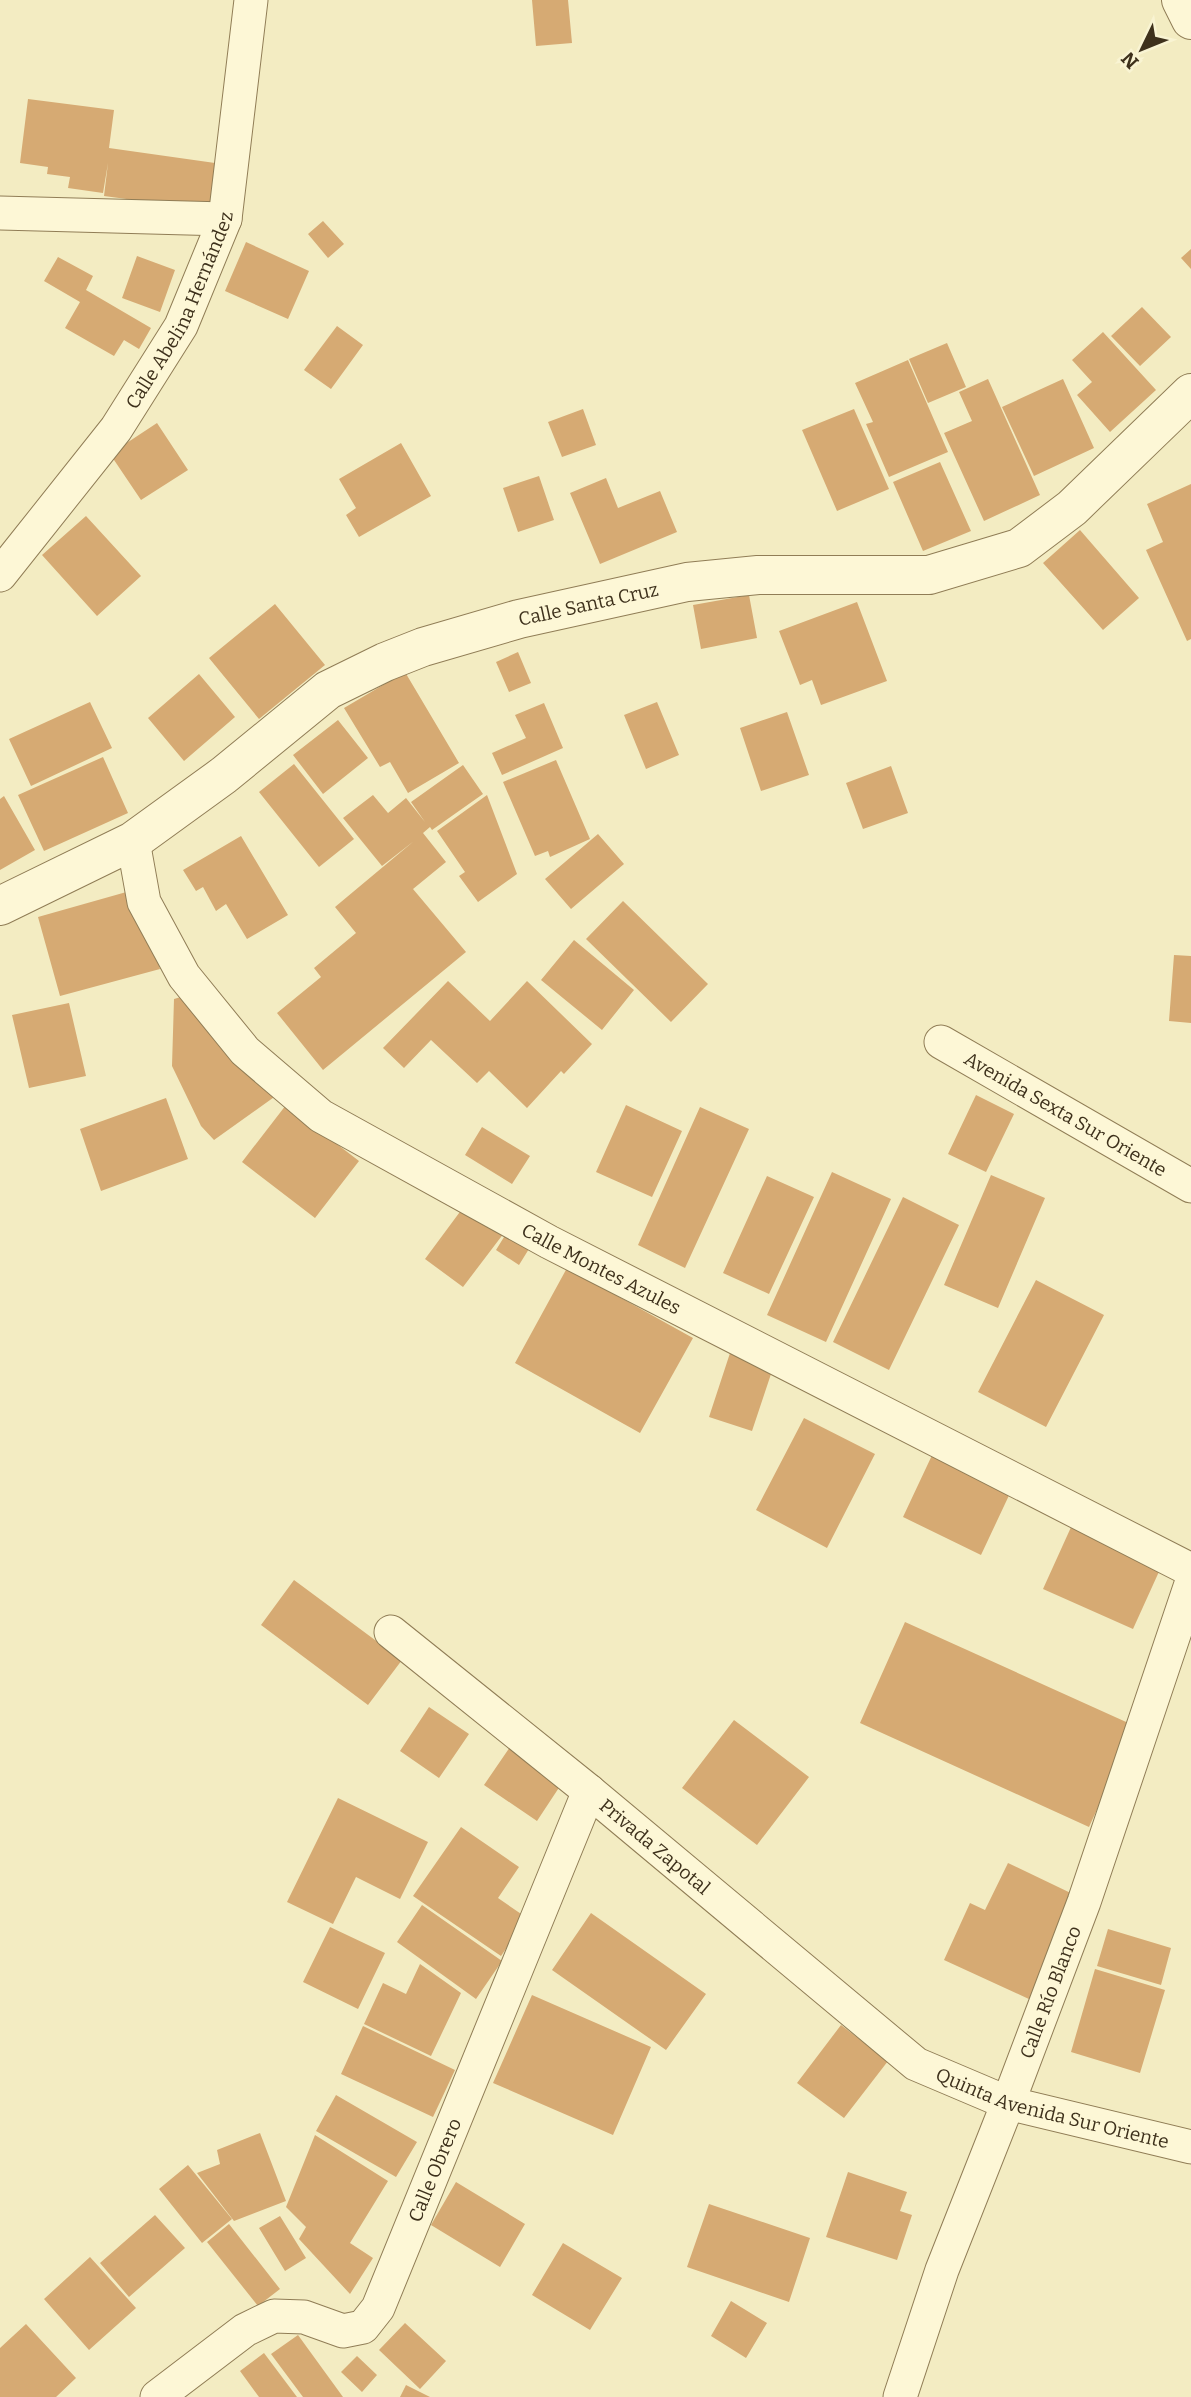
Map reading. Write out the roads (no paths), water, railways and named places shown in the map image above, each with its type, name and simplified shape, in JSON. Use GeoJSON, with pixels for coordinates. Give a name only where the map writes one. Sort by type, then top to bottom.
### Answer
{"type":"FeatureCollection","features":[{"type":"Feature","properties":{"kind":"street","name":"Calle Abelina Hernández"},"geometry":{"type":"LineString","coordinates":[[0,575],[116,429],[181,326],[225,219],[251,0]]}},
{"type":"Feature","properties":{"kind":"street"},"geometry":{"type":"LineString","coordinates":[[1181,0],[1191,20]]}},
{"type":"Feature","properties":{"kind":"street"},"geometry":{"type":"LineString","coordinates":[[0,213],[225,219]]}},
{"type":"Feature","properties":{"kind":"street","name":"Calle Santa Cruz"},"geometry":{"type":"LineString","coordinates":[[0,906],[133,841],[224,775],[328,691],[385,662],[423,648],[519,619],[687,582],[758,575],[929,575],[1019,548],[1072,508],[1191,393]]}},
{"type":"Feature","properties":{"kind":"street","name":"Calle Montes Azules"},"geometry":{"type":"LineString","coordinates":[[133,841],[145,902],[184,976],[245,1051],[321,1116],[562,1249],[1191,1570]]}},
{"type":"Feature","properties":{"kind":"street","name":"Avenida Sexta Sur Oriente"},"geometry":{"type":"LineString","coordinates":[[941,1042],[1191,1186]]}},
{"type":"Feature","properties":{"kind":"street","name":"Calle Río Blanco"},"geometry":{"type":"LineString","coordinates":[[900,2397],[942,2270],[1084,1902],[1191,1584]]}},
{"type":"Feature","properties":{"kind":"street","name":"Privada Zapotal"},"geometry":{"type":"LineString","coordinates":[[391,1632],[589,1791],[916,2064]]}},
{"type":"Feature","properties":{"kind":"street","name":"Calle Obrero"},"geometry":{"type":"LineString","coordinates":[[157,2397],[245,2330],[274,2316],[304,2316],[344,2331],[363,2327],[378,2308],[589,1791]]}},
{"type":"Feature","properties":{"kind":"street","name":"Quinta Avenida Sur Oriente"},"geometry":{"type":"LineString","coordinates":[[916,2064],[1008,2103],[1191,2147]]}}]}
